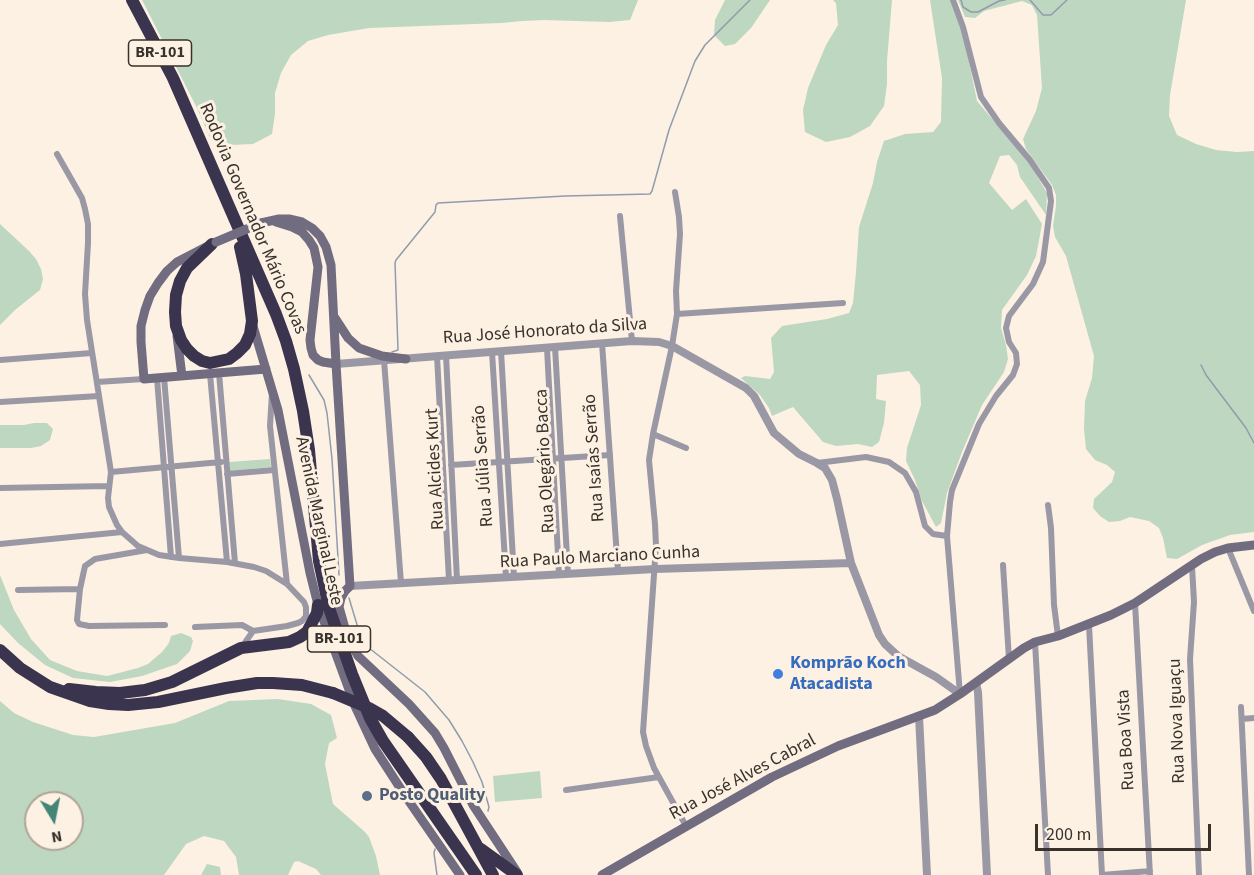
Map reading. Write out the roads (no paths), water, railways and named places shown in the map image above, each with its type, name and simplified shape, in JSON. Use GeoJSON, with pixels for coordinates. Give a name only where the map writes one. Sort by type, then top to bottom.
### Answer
{"type":"FeatureCollection","features":[{"type":"Feature","properties":{"kind":"highway","name":"Rodovia Governador Mário Covas"},"geometry":{"type":"LineString","coordinates":[[132,0],[173,78],[276,314],[300,395],[307,438],[319,561],[329,608],[363,702],[376,730],[400,767],[476,875]]}},
{"type":"Feature","properties":{"kind":"highway"},"geometry":{"type":"LineString","coordinates":[[214,243],[188,268],[180,281],[176,295],[176,326],[181,340],[194,356],[210,363],[229,359],[245,345],[252,321],[244,259],[227,203]]}},
{"type":"Feature","properties":{"kind":"highway"},"geometry":{"type":"LineString","coordinates":[[50,687],[120,693],[145,690],[172,682],[241,648],[288,642],[300,637],[312,624],[318,605]]}},
{"type":"Feature","properties":{"kind":"highway"},"geometry":{"type":"LineString","coordinates":[[0,650],[20,668],[50,687],[90,701],[109,704],[158,702],[258,683],[288,683],[319,688],[369,708],[383,716],[408,737],[426,757],[441,779],[492,875]]}},
{"type":"Feature","properties":{"kind":"highway"},"geometry":{"type":"LineString","coordinates":[[475,845],[518,875]]}},
{"type":"Feature","properties":{"kind":"main road"},"geometry":{"type":"LineString","coordinates":[[266,369],[144,379],[141,326],[150,296],[167,271],[177,262],[263,222],[289,219],[302,222],[320,236],[332,265],[350,586],[341,598],[339,607],[348,639],[366,664],[423,718],[435,733],[473,805],[518,875]]}},
{"type":"Feature","properties":{"kind":"main road"},"geometry":{"type":"LineString","coordinates":[[263,222],[284,223],[292,226],[302,232],[314,248],[318,267],[311,348],[318,360],[323,363],[336,364]]}},
{"type":"Feature","properties":{"kind":"main road"},"geometry":{"type":"LineString","coordinates":[[334,317],[354,345],[383,358],[406,358]]}},
{"type":"Feature","properties":{"kind":"main road","name":"Avenida Marginal Leste"},"geometry":{"type":"LineString","coordinates":[[252,321],[283,432],[318,605],[355,706],[375,749],[460,875]]}},
{"type":"Feature","properties":{"kind":"main road"},"geometry":{"type":"LineString","coordinates":[[176,326],[182,376]]}},
{"type":"Feature","properties":{"kind":"main road"},"geometry":{"type":"LineString","coordinates":[[196,375],[229,359]]}},
{"type":"Feature","properties":{"kind":"main road","name":"Rua José Alves Cabral"},"geometry":{"type":"LineString","coordinates":[[602,875],[772,777],[838,746],[935,710],[1035,642],[1089,625],[1135,603],[1215,552],[1254,545]]}},
{"type":"Feature","properties":{"kind":"street"},"geometry":{"type":"LineString","coordinates":[[952,0],[963,27],[981,97],[1049,188],[1051,201],[1043,262],[1033,284],[1009,315],[1006,328],[1009,342],[1016,353],[1017,364],[1013,375],[996,396],[979,424],[952,489],[948,536],[960,694]]}},
{"type":"Feature","properties":{"kind":"street"},"geometry":{"type":"LineString","coordinates":[[57,154],[82,198],[88,224],[86,307],[111,472],[109,507],[112,515],[122,532],[138,546],[171,557],[235,563],[266,571],[286,584],[304,602],[306,616],[298,623],[253,631],[242,625],[195,627]]}},
{"type":"Feature","properties":{"kind":"street"},"geometry":{"type":"LineString","coordinates":[[675,192],[680,234],[676,314],[649,460],[655,524],[655,569],[642,732],[659,777],[686,826]]}},
{"type":"Feature","properties":{"kind":"street"},"geometry":{"type":"LineString","coordinates":[[620,216],[632,341]]}},
{"type":"Feature","properties":{"kind":"street"},"geometry":{"type":"LineString","coordinates":[[676,314],[843,303]]}},
{"type":"Feature","properties":{"kind":"street","name":"Rua José Honorato da Silva"},"geometry":{"type":"LineString","coordinates":[[406,358],[652,341],[672,345],[746,388],[754,396],[774,433],[799,454],[825,468],[832,480],[851,563],[879,635],[885,644],[898,656],[960,694]]}},
{"type":"Feature","properties":{"kind":"street","name":"Rua Isaías Serrão"},"geometry":{"type":"LineString","coordinates":[[602,343],[618,571]]}},
{"type":"Feature","properties":{"kind":"street","name":"Rua Olegário Bacca"},"geometry":{"type":"LineString","coordinates":[[551,347],[561,458],[563,574]]}},
{"type":"Feature","properties":{"kind":"street","name":"Rua Olegário Bacca"},"geometry":{"type":"LineString","coordinates":[[551,347],[553,459],[563,574]]}},
{"type":"Feature","properties":{"kind":"street","name":"Rua Júlia Serrão"},"geometry":{"type":"LineString","coordinates":[[501,351],[510,577]]}},
{"type":"Feature","properties":{"kind":"street","name":"Rua Júlia Serrão"},"geometry":{"type":"LineString","coordinates":[[492,352],[510,577]]}},
{"type":"Feature","properties":{"kind":"street"},"geometry":{"type":"LineString","coordinates":[[0,360],[92,353]]}},
{"type":"Feature","properties":{"kind":"street","name":"Rua Alcides Kurt"},"geometry":{"type":"LineString","coordinates":[[441,356],[451,467],[453,580]]}},
{"type":"Feature","properties":{"kind":"street","name":"Rua Alcides Kurt"},"geometry":{"type":"LineString","coordinates":[[441,356],[443,470],[453,580]]}},
{"type":"Feature","properties":{"kind":"street"},"geometry":{"type":"LineString","coordinates":[[336,364],[383,358],[401,583]]}},
{"type":"Feature","properties":{"kind":"street"},"geometry":{"type":"LineString","coordinates":[[214,373],[226,462],[235,563]]}},
{"type":"Feature","properties":{"kind":"street"},"geometry":{"type":"LineString","coordinates":[[214,373],[218,463],[227,562]]}},
{"type":"Feature","properties":{"kind":"street"},"geometry":{"type":"LineString","coordinates":[[161,377],[168,467],[179,558]]}},
{"type":"Feature","properties":{"kind":"street"},"geometry":{"type":"LineString","coordinates":[[97,382],[144,379]]}},
{"type":"Feature","properties":{"kind":"street"},"geometry":{"type":"LineString","coordinates":[[272,388],[270,426],[286,584]]}},
{"type":"Feature","properties":{"kind":"street"},"geometry":{"type":"LineString","coordinates":[[0,402],[99,396]]}},
{"type":"Feature","properties":{"kind":"street"},"geometry":{"type":"LineString","coordinates":[[495,411],[504,411]]}},
{"type":"Feature","properties":{"kind":"street"},"geometry":{"type":"LineString","coordinates":[[652,434],[686,448]]}},
{"type":"Feature","properties":{"kind":"street"},"geometry":{"type":"LineString","coordinates":[[443,470],[451,467],[507,461],[610,455]]}},
{"type":"Feature","properties":{"kind":"street"},"geometry":{"type":"LineString","coordinates":[[818,463],[866,458],[889,462],[905,473],[916,492],[925,526],[933,534],[948,536]]}},
{"type":"Feature","properties":{"kind":"street"},"geometry":{"type":"LineString","coordinates":[[111,472],[226,462]]}},
{"type":"Feature","properties":{"kind":"street"},"geometry":{"type":"LineString","coordinates":[[168,467],[171,557]]}},
{"type":"Feature","properties":{"kind":"street"},"geometry":{"type":"LineString","coordinates":[[227,474],[274,470]]}},
{"type":"Feature","properties":{"kind":"street"},"geometry":{"type":"LineString","coordinates":[[0,488],[109,486]]}},
{"type":"Feature","properties":{"kind":"street"},"geometry":{"type":"LineString","coordinates":[[1048,505],[1058,636]]}},
{"type":"Feature","properties":{"kind":"street"},"geometry":{"type":"LineString","coordinates":[[0,544],[122,532]]}},
{"type":"Feature","properties":{"kind":"street"},"geometry":{"type":"LineString","coordinates":[[1228,548],[1254,611]]}},
{"type":"Feature","properties":{"kind":"street"},"geometry":{"type":"LineString","coordinates":[[147,550],[101,558],[85,566],[77,620],[79,624],[89,626],[165,625]]}},
{"type":"Feature","properties":{"kind":"street","name":"Rua Paulo Marciano Cunha"},"geometry":{"type":"LineString","coordinates":[[350,586],[655,569],[851,563]]}},
{"type":"Feature","properties":{"kind":"street"},"geometry":{"type":"LineString","coordinates":[[1003,565],[1009,659]]}},
{"type":"Feature","properties":{"kind":"street","name":"Rua Nova Iguaçu"},"geometry":{"type":"LineString","coordinates":[[1192,566],[1194,602],[1190,659],[1199,875]]}},
{"type":"Feature","properties":{"kind":"street"},"geometry":{"type":"LineString","coordinates":[[18,590],[80,589]]}},
{"type":"Feature","properties":{"kind":"street","name":"Rua Boa Vista"},"geometry":{"type":"LineString","coordinates":[[1135,603],[1150,873]]}},
{"type":"Feature","properties":{"kind":"street"},"geometry":{"type":"LineString","coordinates":[[1089,625],[1102,875],[1150,873]]}},
{"type":"Feature","properties":{"kind":"street"},"geometry":{"type":"LineString","coordinates":[[241,648],[253,631]]}},
{"type":"Feature","properties":{"kind":"street"},"geometry":{"type":"LineString","coordinates":[[1035,642],[1048,875]]}},
{"type":"Feature","properties":{"kind":"street"},"geometry":{"type":"LineString","coordinates":[[976,683],[987,875]]}},
{"type":"Feature","properties":{"kind":"street"},"geometry":{"type":"LineString","coordinates":[[1241,707],[1249,875]]}},
{"type":"Feature","properties":{"kind":"street"},"geometry":{"type":"LineString","coordinates":[[919,716],[927,875]]}},
{"type":"Feature","properties":{"kind":"street"},"geometry":{"type":"LineString","coordinates":[[1242,718],[1254,718]]}},
{"type":"Feature","properties":{"kind":"street"},"geometry":{"type":"LineString","coordinates":[[566,790],[659,777]]}},
{"type":"Feature","properties":{"kind":"waterway"},"geometry":{"type":"LineString","coordinates":[[392,352],[398,350],[395,263],[435,212],[438,203],[650,194],[669,130],[695,61],[705,45],[750,0]]}},
{"type":"Feature","properties":{"kind":"waterway"},"geometry":{"type":"LineString","coordinates":[[961,0],[963,7],[971,12],[978,12],[1005,0]]}},
{"type":"Feature","properties":{"kind":"waterway"},"geometry":{"type":"LineString","coordinates":[[1030,0],[1043,15],[1051,15],[1067,0]]}},
{"type":"Feature","properties":{"kind":"waterway"},"geometry":{"type":"LineString","coordinates":[[1201,365],[1246,428],[1254,443]]}},
{"type":"Feature","properties":{"kind":"waterway"},"geometry":{"type":"LineString","coordinates":[[309,375],[324,400],[327,413],[339,575]]}},
{"type":"Feature","properties":{"kind":"waterway"},"geometry":{"type":"LineString","coordinates":[[349,598],[361,638],[369,648],[425,692],[449,720],[482,782],[488,811]]}},
{"type":"Feature","properties":{"kind":"waterway"},"geometry":{"type":"LineString","coordinates":[[435,849],[437,875]]}},
{"type":"Feature","properties":{"kind":"place","name":"Komprão Koch Atacadista"},"geometry":{"type":"Point","coordinates":[778,674]}},
{"type":"Feature","properties":{"kind":"place","name":"Posto Quality"},"geometry":{"type":"Point","coordinates":[367,796]}}]}
